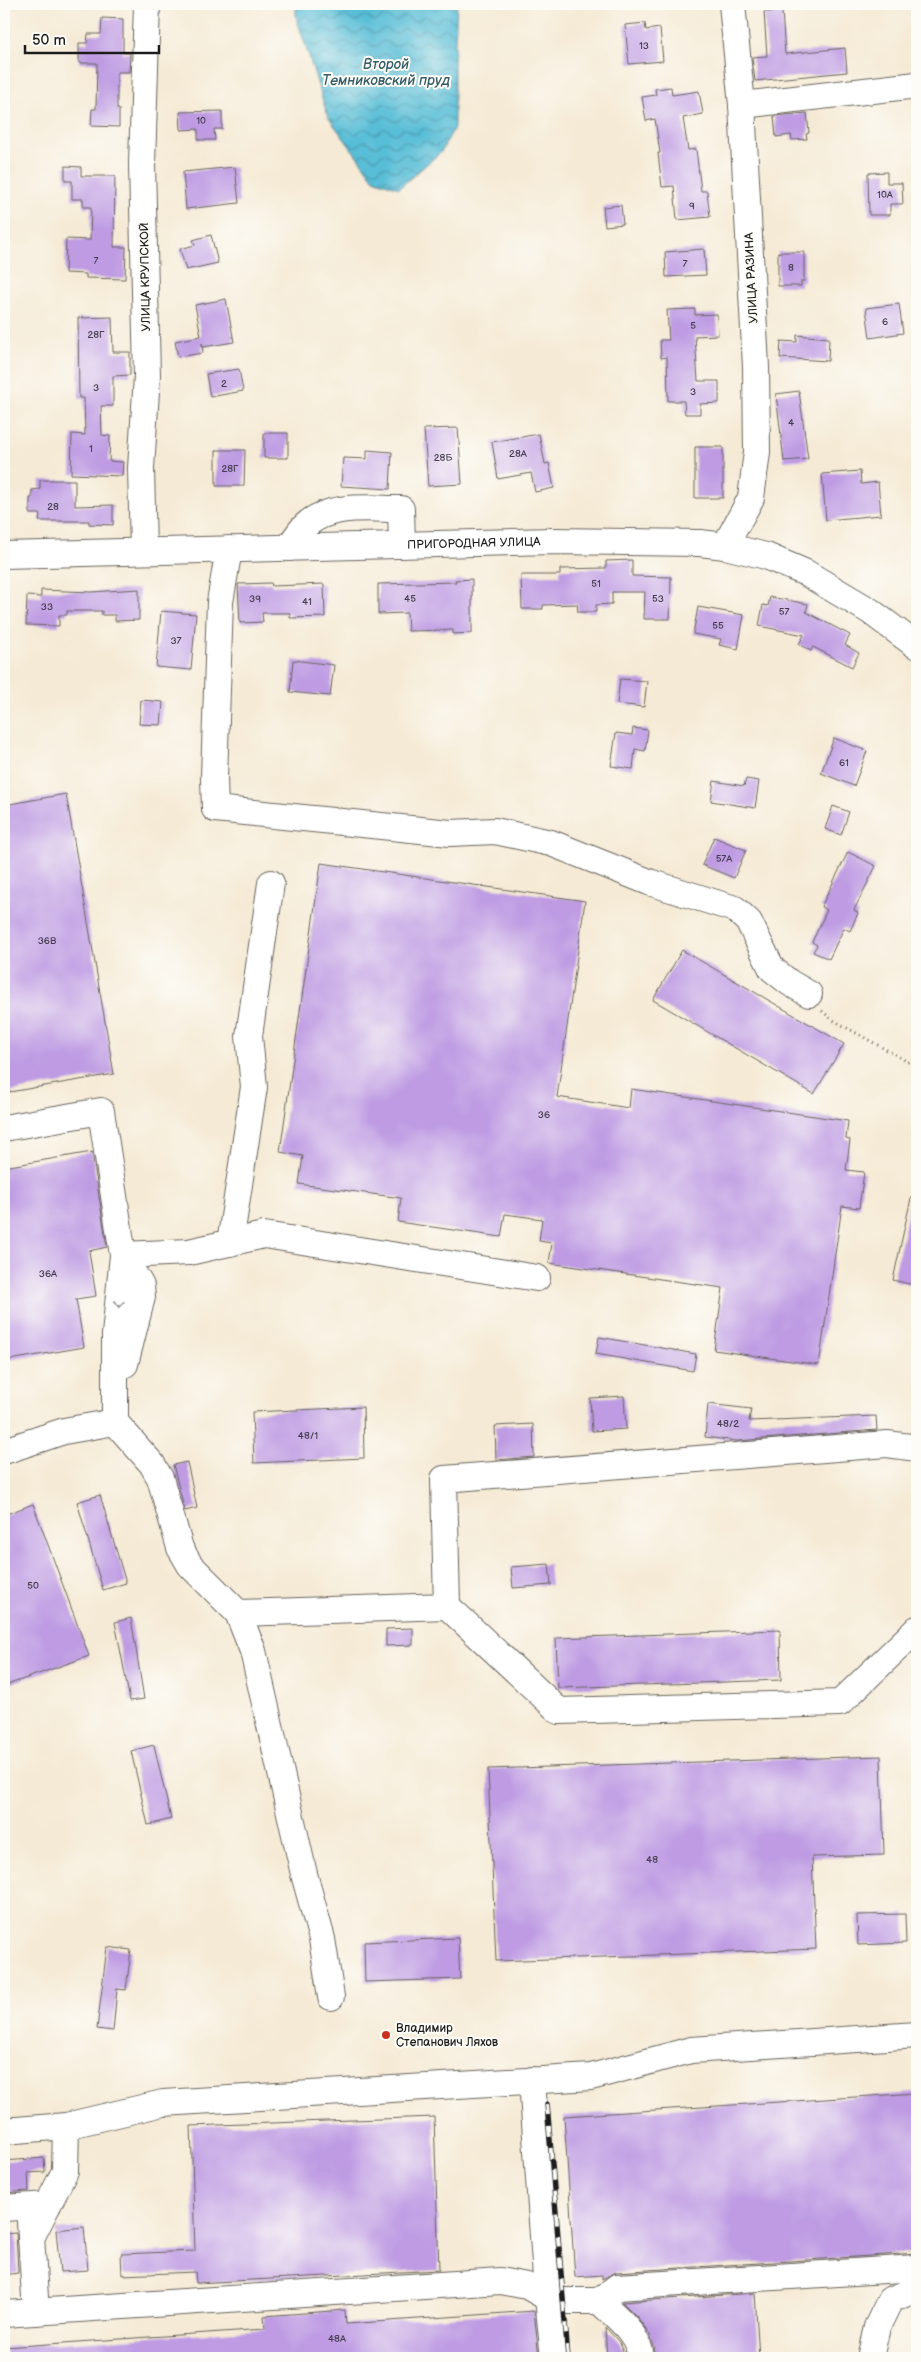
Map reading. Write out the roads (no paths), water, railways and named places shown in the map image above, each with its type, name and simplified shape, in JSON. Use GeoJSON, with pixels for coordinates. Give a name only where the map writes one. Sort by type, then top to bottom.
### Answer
{"type":"FeatureCollection","features":[{"type":"Feature","properties":{"kind":"street","name":"УЛИЦА КРУПСКОЙ"},"geometry":{"type":"LineString","coordinates":[[143,550],[141,468],[147,376],[142,164],[148,4]]}},
{"type":"Feature","properties":{"kind":"street","name":"УЛИЦА РАЗИНА"},"geometry":{"type":"LineString","coordinates":[[725,546],[751,498],[756,479],[758,452],[756,367],[742,105],[732,4]]}},
{"type":"Feature","properties":{"kind":"street"},"geometry":{"type":"LineString","coordinates":[[742,105],[917,85]]}},
{"type":"Feature","properties":{"kind":"street"},"geometry":{"type":"LineString","coordinates":[[289,548],[304,526],[316,517],[351,508],[401,510],[402,545]]}},
{"type":"Feature","properties":{"kind":"street","name":"ПРИГОРОДНАЯ УЛИЦА"},"geometry":{"type":"LineString","coordinates":[[4,555],[143,550],[632,541],[725,546],[766,556],[806,573],[870,611],[917,646]]}},
{"type":"Feature","properties":{"kind":"street"},"geometry":{"type":"LineString","coordinates":[[229,549],[220,602],[214,778],[215,809],[450,833],[495,831],[551,843],[648,882],[735,909],[749,922],[772,969],[809,994]]}},
{"type":"Feature","properties":{"kind":"street"},"geometry":{"type":"LineString","coordinates":[[230,1243],[254,1087],[249,1036],[272,883]]}},
{"type":"Feature","properties":{"kind":"street"},"geometry":{"type":"LineString","coordinates":[[4,1128],[101,1111],[128,1263],[141,1286],[142,1297]]}},
{"type":"Feature","properties":{"kind":"street"},"geometry":{"type":"LineString","coordinates":[[128,1263],[189,1252],[264,1235],[537,1278]]}},
{"type":"Feature","properties":{"kind":"street"},"geometry":{"type":"LineString","coordinates":[[128,1263],[150,1274],[189,1252]]}},
{"type":"Feature","properties":{"kind":"street"},"geometry":{"type":"LineString","coordinates":[[128,1263],[115,1335],[114,1411],[160,1478],[180,1548],[190,1566],[238,1613],[253,1651],[304,1874],[322,1939],[331,1997]]}},
{"type":"Feature","properties":{"kind":"street"},"geometry":{"type":"LineString","coordinates":[[114,1411],[142,1297],[152,1277],[161,1269]]}},
{"type":"Feature","properties":{"kind":"street"},"geometry":{"type":"LineString","coordinates":[[4,1451],[64,1431],[114,1411]]}},
{"type":"Feature","properties":{"kind":"street"},"geometry":{"type":"LineString","coordinates":[[447,1606],[444,1479],[887,1444],[917,1448]]}},
{"type":"Feature","properties":{"kind":"street"},"geometry":{"type":"LineString","coordinates":[[238,1613],[447,1606],[559,1711],[840,1703],[917,1629]]}},
{"type":"Feature","properties":{"kind":"street"},"geometry":{"type":"LineString","coordinates":[[4,2131],[66,2126],[163,2103],[591,2077],[690,2050],[917,2035]]}},
{"type":"Feature","properties":{"kind":"street"},"geometry":{"type":"LineString","coordinates":[[532,2080],[554,2358]]}},
{"type":"Feature","properties":{"kind":"street"},"geometry":{"type":"LineString","coordinates":[[36,2312],[27,2206],[65,2171],[66,2126]]}},
{"type":"Feature","properties":{"kind":"street"},"geometry":{"type":"LineString","coordinates":[[4,2314],[500,2281],[527,2286],[548,2298],[562,2301],[599,2301],[617,2287],[917,2268]]}},
{"type":"Feature","properties":{"kind":"street"},"geometry":{"type":"LineString","coordinates":[[870,2358],[878,2327],[890,2300],[917,2289]]}},
{"type":"Feature","properties":{"kind":"street"},"geometry":{"type":"LineString","coordinates":[[599,2301],[633,2335],[638,2342],[641,2358]]}},
{"type":"Feature","properties":{"kind":"water","name":"Второй Темниковский пруд"},"geometry":{"type":"Polygon","coordinates":[[[296,4],[457,4],[454,65],[454,128],[441,152],[399,188],[374,179],[328,117],[296,16],[296,4]]]}},
{"type":"Feature","properties":{"kind":"railway"},"geometry":{"type":"LineString","coordinates":[[547,2104],[568,2358]]}},
{"type":"Feature","properties":{"kind":"place","name":"Владимир Степанович Ляхов"},"geometry":{"type":"Point","coordinates":[386,2035]}}]}
